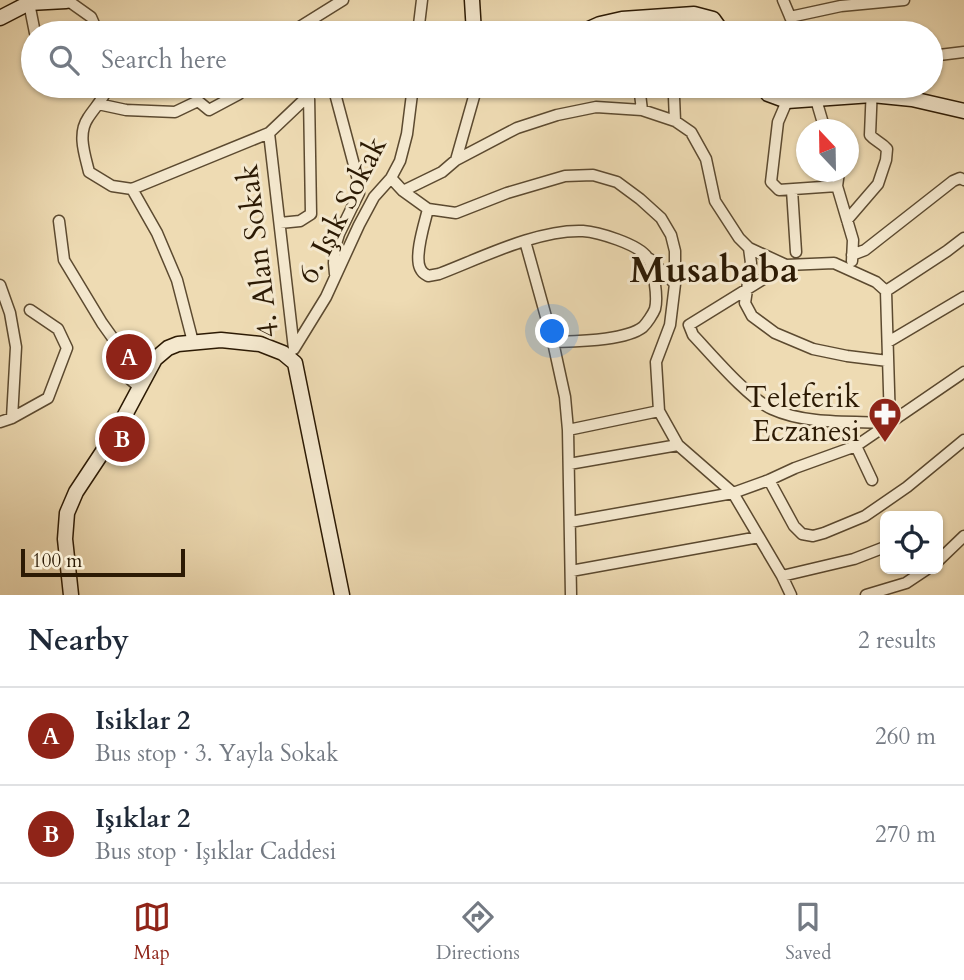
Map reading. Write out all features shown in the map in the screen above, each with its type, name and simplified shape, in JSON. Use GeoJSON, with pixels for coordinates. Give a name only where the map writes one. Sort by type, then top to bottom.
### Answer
{"type":"FeatureCollection","features":[{"type":"Feature","properties":{"kind":"main road"},"geometry":{"type":"LineString","coordinates":[[0,18],[29,3],[66,0]]}},
{"type":"Feature","properties":{"kind":"main road"},"geometry":{"type":"LineString","coordinates":[[471,0],[473,21]]}},
{"type":"Feature","properties":{"kind":"main road"},"geometry":{"type":"LineString","coordinates":[[611,21],[694,14],[714,21]]}},
{"type":"Feature","properties":{"kind":"main road"},"geometry":{"type":"LineString","coordinates":[[779,98],[787,101],[796,98]]}},
{"type":"Feature","properties":{"kind":"main road"},"geometry":{"type":"LineString","coordinates":[[907,98],[964,111]]}},
{"type":"Feature","properties":{"kind":"main road"},"geometry":{"type":"LineString","coordinates":[[71,595],[65,539],[68,513],[76,492],[117,430],[155,359],[167,348],[178,344],[221,340],[260,345],[294,356],[342,595]]}},
{"type":"Feature","properties":{"kind":"street"},"geometry":{"type":"LineString","coordinates":[[66,0],[93,21]]}},
{"type":"Feature","properties":{"kind":"street"},"geometry":{"type":"LineString","coordinates":[[309,21],[343,0]]}},
{"type":"Feature","properties":{"kind":"street"},"geometry":{"type":"LineString","coordinates":[[419,21],[422,0]]}},
{"type":"Feature","properties":{"kind":"street"},"geometry":{"type":"LineString","coordinates":[[783,0],[792,21]]}},
{"type":"Feature","properties":{"kind":"street"},"geometry":{"type":"LineString","coordinates":[[790,17],[841,6],[904,0]]}},
{"type":"Feature","properties":{"kind":"street"},"geometry":{"type":"LineString","coordinates":[[29,3],[32,21]]}},
{"type":"Feature","properties":{"kind":"street"},"geometry":{"type":"LineString","coordinates":[[650,16],[652,21]]}},
{"type":"Feature","properties":{"kind":"street"},"geometry":{"type":"LineString","coordinates":[[943,55],[964,52]]}},
{"type":"Feature","properties":{"kind":"street"},"geometry":{"type":"LineString","coordinates":[[103,98],[85,121],[82,145],[89,172],[113,186],[132,189],[269,133],[306,98]]}},
{"type":"Feature","properties":{"kind":"street"},"geometry":{"type":"LineString","coordinates":[[98,104],[126,110],[175,112],[198,101],[209,110],[232,98]]}},
{"type":"Feature","properties":{"kind":"street"},"geometry":{"type":"LineString","coordinates":[[280,223],[300,220],[311,214],[309,98]]}},
{"type":"Feature","properties":{"kind":"street"},"geometry":{"type":"LineString","coordinates":[[336,98],[359,193],[339,234],[334,262],[336,275]]}},
{"type":"Feature","properties":{"kind":"street","name":"6. Işık Sokak"},"geometry":{"type":"LineString","coordinates":[[294,356],[326,297],[369,206],[391,178],[400,161],[407,134],[411,98]]}},
{"type":"Feature","properties":{"kind":"street"},"geometry":{"type":"LineString","coordinates":[[456,160],[474,98]]}},
{"type":"Feature","properties":{"kind":"street"},"geometry":{"type":"LineString","coordinates":[[640,98],[642,110]]}},
{"type":"Feature","properties":{"kind":"street"},"geometry":{"type":"LineString","coordinates":[[674,98],[675,121]]}},
{"type":"Feature","properties":{"kind":"street"},"geometry":{"type":"LineString","coordinates":[[815,98],[822,119]]}},
{"type":"Feature","properties":{"kind":"street"},"geometry":{"type":"LineString","coordinates":[[847,220],[878,184],[886,160],[887,149],[870,135],[872,98]]}},
{"type":"Feature","properties":{"kind":"street"},"geometry":{"type":"LineString","coordinates":[[787,101],[778,122],[771,182],[779,190],[837,186]]}},
{"type":"Feature","properties":{"kind":"street"},"geometry":{"type":"LineString","coordinates":[[403,191],[442,172],[456,160],[517,128],[557,115],[596,107],[642,110],[675,121],[691,132],[706,159],[715,201],[739,238],[749,248],[786,265],[834,263],[876,282],[886,291],[890,424]]}},
{"type":"Feature","properties":{"kind":"street","name":"4. Alan Sokak"},"geometry":{"type":"LineString","coordinates":[[269,133],[294,356]]}},
{"type":"Feature","properties":{"kind":"street"},"geometry":{"type":"LineString","coordinates":[[391,178],[403,191],[428,209],[456,213],[507,192],[565,176],[593,175],[617,182],[661,218],[671,235],[675,251],[675,284],[670,325],[656,362],[659,411],[678,445],[733,493],[791,595]]}},
{"type":"Feature","properties":{"kind":"street"},"geometry":{"type":"LineString","coordinates":[[852,255],[865,250],[953,181],[960,178],[964,180]]}},
{"type":"Feature","properties":{"kind":"street"},"geometry":{"type":"LineString","coordinates":[[838,182],[853,240],[851,271]]}},
{"type":"Feature","properties":{"kind":"street"},"geometry":{"type":"LineString","coordinates":[[132,189],[157,233],[177,280],[192,342]]}},
{"type":"Feature","properties":{"kind":"street"},"geometry":{"type":"LineString","coordinates":[[792,190],[796,252]]}},
{"type":"Feature","properties":{"kind":"street"},"geometry":{"type":"LineString","coordinates":[[428,209],[418,262],[420,271],[428,276],[525,241],[583,231],[605,235],[631,245],[647,256],[675,284]]}},
{"type":"Feature","properties":{"kind":"street"},"geometry":{"type":"LineString","coordinates":[[58,221],[64,260],[122,351],[123,373],[139,387]]}},
{"type":"Feature","properties":{"kind":"street"},"geometry":{"type":"LineString","coordinates":[[886,291],[964,238]]}},
{"type":"Feature","properties":{"kind":"street"},"geometry":{"type":"LineString","coordinates":[[525,241],[565,397],[571,595]]}},
{"type":"Feature","properties":{"kind":"street"},"geometry":{"type":"LineString","coordinates":[[749,248],[750,278],[745,303],[752,316],[775,333],[813,349],[888,361]]}},
{"type":"Feature","properties":{"kind":"street"},"geometry":{"type":"LineString","coordinates":[[553,342],[600,339],[632,333],[644,326],[654,309],[656,291],[647,256]]}},
{"type":"Feature","properties":{"kind":"street"},"geometry":{"type":"LineString","coordinates":[[786,265],[689,325],[693,335],[746,390],[770,408],[802,419],[890,424]]}},
{"type":"Feature","properties":{"kind":"street"},"geometry":{"type":"LineString","coordinates":[[0,288],[10,313],[16,347],[12,418]]}},
{"type":"Feature","properties":{"kind":"street"},"geometry":{"type":"LineString","coordinates":[[888,342],[964,297]]}},
{"type":"Feature","properties":{"kind":"street"},"geometry":{"type":"LineString","coordinates":[[0,422],[48,398],[67,348],[58,329],[30,310]]}},
{"type":"Feature","properties":{"kind":"street"},"geometry":{"type":"LineString","coordinates":[[570,523],[733,493],[769,480],[856,446],[964,372]]}},
{"type":"Feature","properties":{"kind":"street"},"geometry":{"type":"LineString","coordinates":[[568,430],[659,411]]}},
{"type":"Feature","properties":{"kind":"street"},"geometry":{"type":"LineString","coordinates":[[769,480],[794,526],[802,534],[813,536],[865,516],[907,487],[964,440]]}},
{"type":"Feature","properties":{"kind":"street"},"geometry":{"type":"LineString","coordinates":[[569,464],[678,445]]}},
{"type":"Feature","properties":{"kind":"street"},"geometry":{"type":"LineString","coordinates":[[856,446],[872,480]]}},
{"type":"Feature","properties":{"kind":"street"},"geometry":{"type":"LineString","coordinates":[[943,556],[964,536]]}},
{"type":"Feature","properties":{"kind":"street"},"geometry":{"type":"LineString","coordinates":[[571,571],[759,537]]}},
{"type":"Feature","properties":{"kind":"street"},"geometry":{"type":"LineString","coordinates":[[782,576],[854,559],[880,549]]}},
{"type":"Feature","properties":{"kind":"street"},"geometry":{"type":"LineString","coordinates":[[866,595],[905,583],[919,574]]}},
{"type":"Feature","properties":{"kind":"place","name":"Isiklar 2"},"geometry":{"type":"Point","coordinates":[129,357]}},
{"type":"Feature","properties":{"kind":"place","name":"Işıklar 2"},"geometry":{"type":"Point","coordinates":[122,439]}},
{"type":"Feature","properties":{"kind":"place","name":"Teleferik Eczanesi"},"geometry":{"type":"Point","coordinates":[885,444]}},
{"type":"Feature","properties":{"kind":"district","name":"Musababa"},"geometry":{"type":"Point","coordinates":[714,270]}}]}
